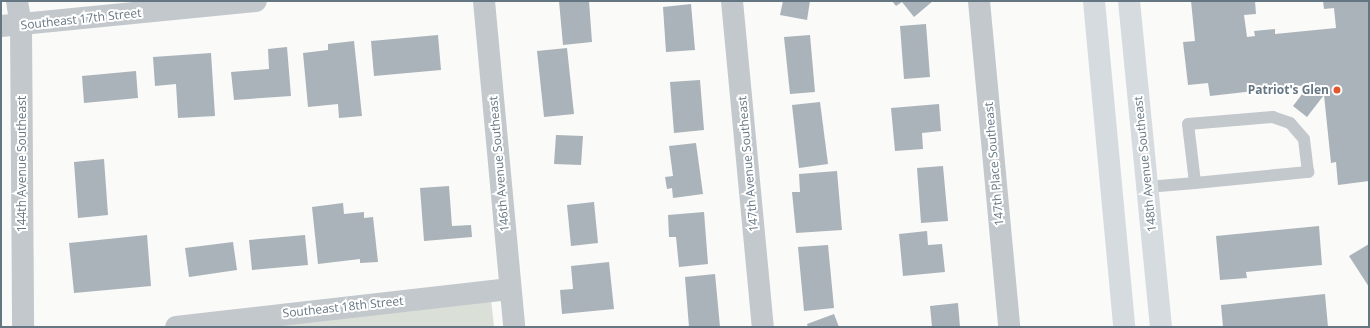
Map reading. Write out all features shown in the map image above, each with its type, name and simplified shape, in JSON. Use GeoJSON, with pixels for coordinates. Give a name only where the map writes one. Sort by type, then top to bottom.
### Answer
{"type":"FeatureCollection","features":[{"type":"Feature","properties":{"kind":"main road"},"geometry":{"type":"LineString","coordinates":[[1094,1],[1124,327]]}},
{"type":"Feature","properties":{"kind":"main road","name":"148th Avenue Southeast"},"geometry":{"type":"LineString","coordinates":[[1129,1],[1161,327]]}},
{"type":"Feature","properties":{"kind":"street","name":"144th Avenue Southeast"},"geometry":{"type":"LineString","coordinates":[[17,1],[11,26],[23,327]]}},
{"type":"Feature","properties":{"kind":"street","name":"Southeast 17th Street"},"geometry":{"type":"LineString","coordinates":[[11,26],[256,1]]}},
{"type":"Feature","properties":{"kind":"street","name":"146th Avenue Southeast"},"geometry":{"type":"LineString","coordinates":[[484,1],[514,327]]}},
{"type":"Feature","properties":{"kind":"street","name":"147th Avenue Southeast"},"geometry":{"type":"LineString","coordinates":[[732,1],[763,327]]}},
{"type":"Feature","properties":{"kind":"street","name":"147th Place Southeast"},"geometry":{"type":"LineString","coordinates":[[979,1],[1009,327]]}},
{"type":"Feature","properties":{"kind":"street","name":"Southeast 18th Street"},"geometry":{"type":"LineString","coordinates":[[176,327],[510,289]]}},
{"type":"Feature","properties":{"kind":"lane"},"geometry":{"type":"LineString","coordinates":[[1147,187],[1195,183],[1308,172],[1304,139],[1290,123],[1273,117],[1188,124],[1195,183]]}},
{"type":"Feature","properties":{"kind":"shaded area"},"geometry":{"type":"Polygon","coordinates":[[[491,299],[494,327],[206,327],[491,299]]]}},
{"type":"Feature","properties":{"kind":"building"},"geometry":{"type":"Polygon","coordinates":[[[559,1],[589,1],[592,42],[563,45],[559,1]]]}},
{"type":"Feature","properties":{"kind":"building"},"geometry":{"type":"Polygon","coordinates":[[[783,1],[810,1],[807,20],[780,15],[783,1]]]}},
{"type":"Feature","properties":{"kind":"building"},"geometry":{"type":"Polygon","coordinates":[[[892,1],[933,1],[914,17],[902,2],[896,6],[892,1]]]}},
{"type":"Feature","properties":{"kind":"building","name":"Patriot's Glen"},"geometry":{"type":"Polygon","coordinates":[[[1191,1],[1255,1],[1256,14],[1244,15],[1247,37],[1255,36],[1254,31],[1275,29],[1275,34],[1336,28],[1334,8],[1324,9],[1323,1],[1369,1],[1369,181],[1338,185],[1336,162],[1331,163],[1324,95],[1307,117],[1293,106],[1309,85],[1210,96],[1208,83],[1188,85],[1183,42],[1195,41],[1191,1]]]}},
{"type":"Feature","properties":{"kind":"building"},"geometry":{"type":"Polygon","coordinates":[[[691,4],[695,50],[666,52],[663,7],[691,4]]]}},
{"type":"Feature","properties":{"kind":"building"},"geometry":{"type":"Polygon","coordinates":[[[926,24],[930,77],[904,79],[900,26],[926,24]]]}},
{"type":"Feature","properties":{"kind":"building"},"geometry":{"type":"Polygon","coordinates":[[[438,35],[441,70],[374,76],[371,41],[438,35]]]}},
{"type":"Feature","properties":{"kind":"building"},"geometry":{"type":"Polygon","coordinates":[[[810,35],[815,92],[790,94],[784,37],[810,35]]]}},
{"type":"Feature","properties":{"kind":"building"},"geometry":{"type":"Polygon","coordinates":[[[354,41],[362,116],[339,118],[338,104],[308,107],[303,53],[328,50],[328,44],[354,41]]]}},
{"type":"Feature","properties":{"kind":"building"},"geometry":{"type":"Polygon","coordinates":[[[287,47],[291,96],[234,100],[231,72],[269,69],[268,49],[287,47]]]}},
{"type":"Feature","properties":{"kind":"building"},"geometry":{"type":"Polygon","coordinates":[[[567,48],[574,114],[544,117],[537,51],[567,48]]]}},
{"type":"Feature","properties":{"kind":"building"},"geometry":{"type":"Polygon","coordinates":[[[211,53],[215,116],[178,118],[176,84],[155,86],[153,57],[211,53]]]}},
{"type":"Feature","properties":{"kind":"building"},"geometry":{"type":"Polygon","coordinates":[[[136,71],[138,98],[84,103],[82,76],[136,71]]]}},
{"type":"Feature","properties":{"kind":"building"},"geometry":{"type":"Polygon","coordinates":[[[700,80],[704,130],[674,133],[670,82],[700,80]]]}},
{"type":"Feature","properties":{"kind":"building"},"geometry":{"type":"Polygon","coordinates":[[[820,102],[828,164],[799,168],[792,105],[820,102]]]}},
{"type":"Feature","properties":{"kind":"building"},"geometry":{"type":"Polygon","coordinates":[[[939,104],[941,131],[922,133],[923,149],[895,151],[891,108],[939,104]]]}},
{"type":"Feature","properties":{"kind":"building"},"geometry":{"type":"Polygon","coordinates":[[[556,135],[583,136],[581,165],[554,164],[556,135]]]}},
{"type":"Feature","properties":{"kind":"building"},"geometry":{"type":"Polygon","coordinates":[[[696,143],[703,194],[673,198],[672,188],[667,189],[665,177],[673,176],[669,146],[696,143]]]}},
{"type":"Feature","properties":{"kind":"building"},"geometry":{"type":"Polygon","coordinates":[[[104,159],[108,215],[78,218],[74,162],[104,159]]]}},
{"type":"Feature","properties":{"kind":"building"},"geometry":{"type":"Polygon","coordinates":[[[943,166],[948,221],[921,223],[917,168],[943,166]]]}},
{"type":"Feature","properties":{"kind":"building"},"geometry":{"type":"Polygon","coordinates":[[[837,171],[842,230],[796,233],[792,192],[800,192],[799,174],[837,171]]]}},
{"type":"Feature","properties":{"kind":"building"},"geometry":{"type":"Polygon","coordinates":[[[449,186],[452,226],[471,225],[472,237],[424,241],[420,188],[449,186]]]}},
{"type":"Feature","properties":{"kind":"building"},"geometry":{"type":"Polygon","coordinates":[[[594,202],[598,243],[571,246],[567,205],[594,202]]]}},
{"type":"Feature","properties":{"kind":"building"},"geometry":{"type":"Polygon","coordinates":[[[343,203],[344,214],[364,212],[364,218],[373,217],[378,262],[360,263],[360,259],[318,264],[312,207],[343,203]]]}},
{"type":"Feature","properties":{"kind":"building"},"geometry":{"type":"Polygon","coordinates":[[[704,212],[708,264],[679,267],[676,237],[669,237],[668,215],[704,212]]]}},
{"type":"Feature","properties":{"kind":"building"},"geometry":{"type":"Polygon","coordinates":[[[1319,226],[1322,265],[1246,272],[1247,278],[1220,280],[1216,236],[1319,226]]]}},
{"type":"Feature","properties":{"kind":"building"},"geometry":{"type":"Polygon","coordinates":[[[927,231],[928,245],[942,244],[945,272],[903,276],[899,234],[927,231]]]}},
{"type":"Feature","properties":{"kind":"building"},"geometry":{"type":"Polygon","coordinates":[[[147,235],[151,286],[74,293],[69,243],[147,235]]]}},
{"type":"Feature","properties":{"kind":"building"},"geometry":{"type":"Polygon","coordinates":[[[305,235],[308,265],[252,270],[249,240],[305,235]]]}},
{"type":"Feature","properties":{"kind":"building"},"geometry":{"type":"Polygon","coordinates":[[[233,242],[237,270],[189,277],[185,248],[233,242]]]}},
{"type":"Feature","properties":{"kind":"building"},"geometry":{"type":"Polygon","coordinates":[[[1369,244],[1369,287],[1349,256],[1369,244]]]}},
{"type":"Feature","properties":{"kind":"building"},"geometry":{"type":"Polygon","coordinates":[[[828,245],[834,308],[804,311],[798,247],[828,245]]]}},
{"type":"Feature","properties":{"kind":"building"},"geometry":{"type":"Polygon","coordinates":[[[609,262],[614,309],[562,314],[560,290],[573,289],[571,266],[609,262]]]}},
{"type":"Feature","properties":{"kind":"building"},"geometry":{"type":"Polygon","coordinates":[[[715,274],[720,327],[689,327],[685,277],[715,274]]]}},
{"type":"Feature","properties":{"kind":"building"},"geometry":{"type":"Polygon","coordinates":[[[1325,294],[1328,327],[1223,327],[1221,305],[1325,294]]]}},
{"type":"Feature","properties":{"kind":"building"},"geometry":{"type":"Polygon","coordinates":[[[958,303],[960,327],[932,327],[930,306],[958,303]]]}},
{"type":"Feature","properties":{"kind":"building"},"geometry":{"type":"Polygon","coordinates":[[[834,314],[839,327],[808,327],[807,324],[834,314]]]}},
{"type":"Feature","properties":{"kind":"place","name":"Patriot's Glen"},"geometry":{"type":"Point","coordinates":[1337,90]}}]}
